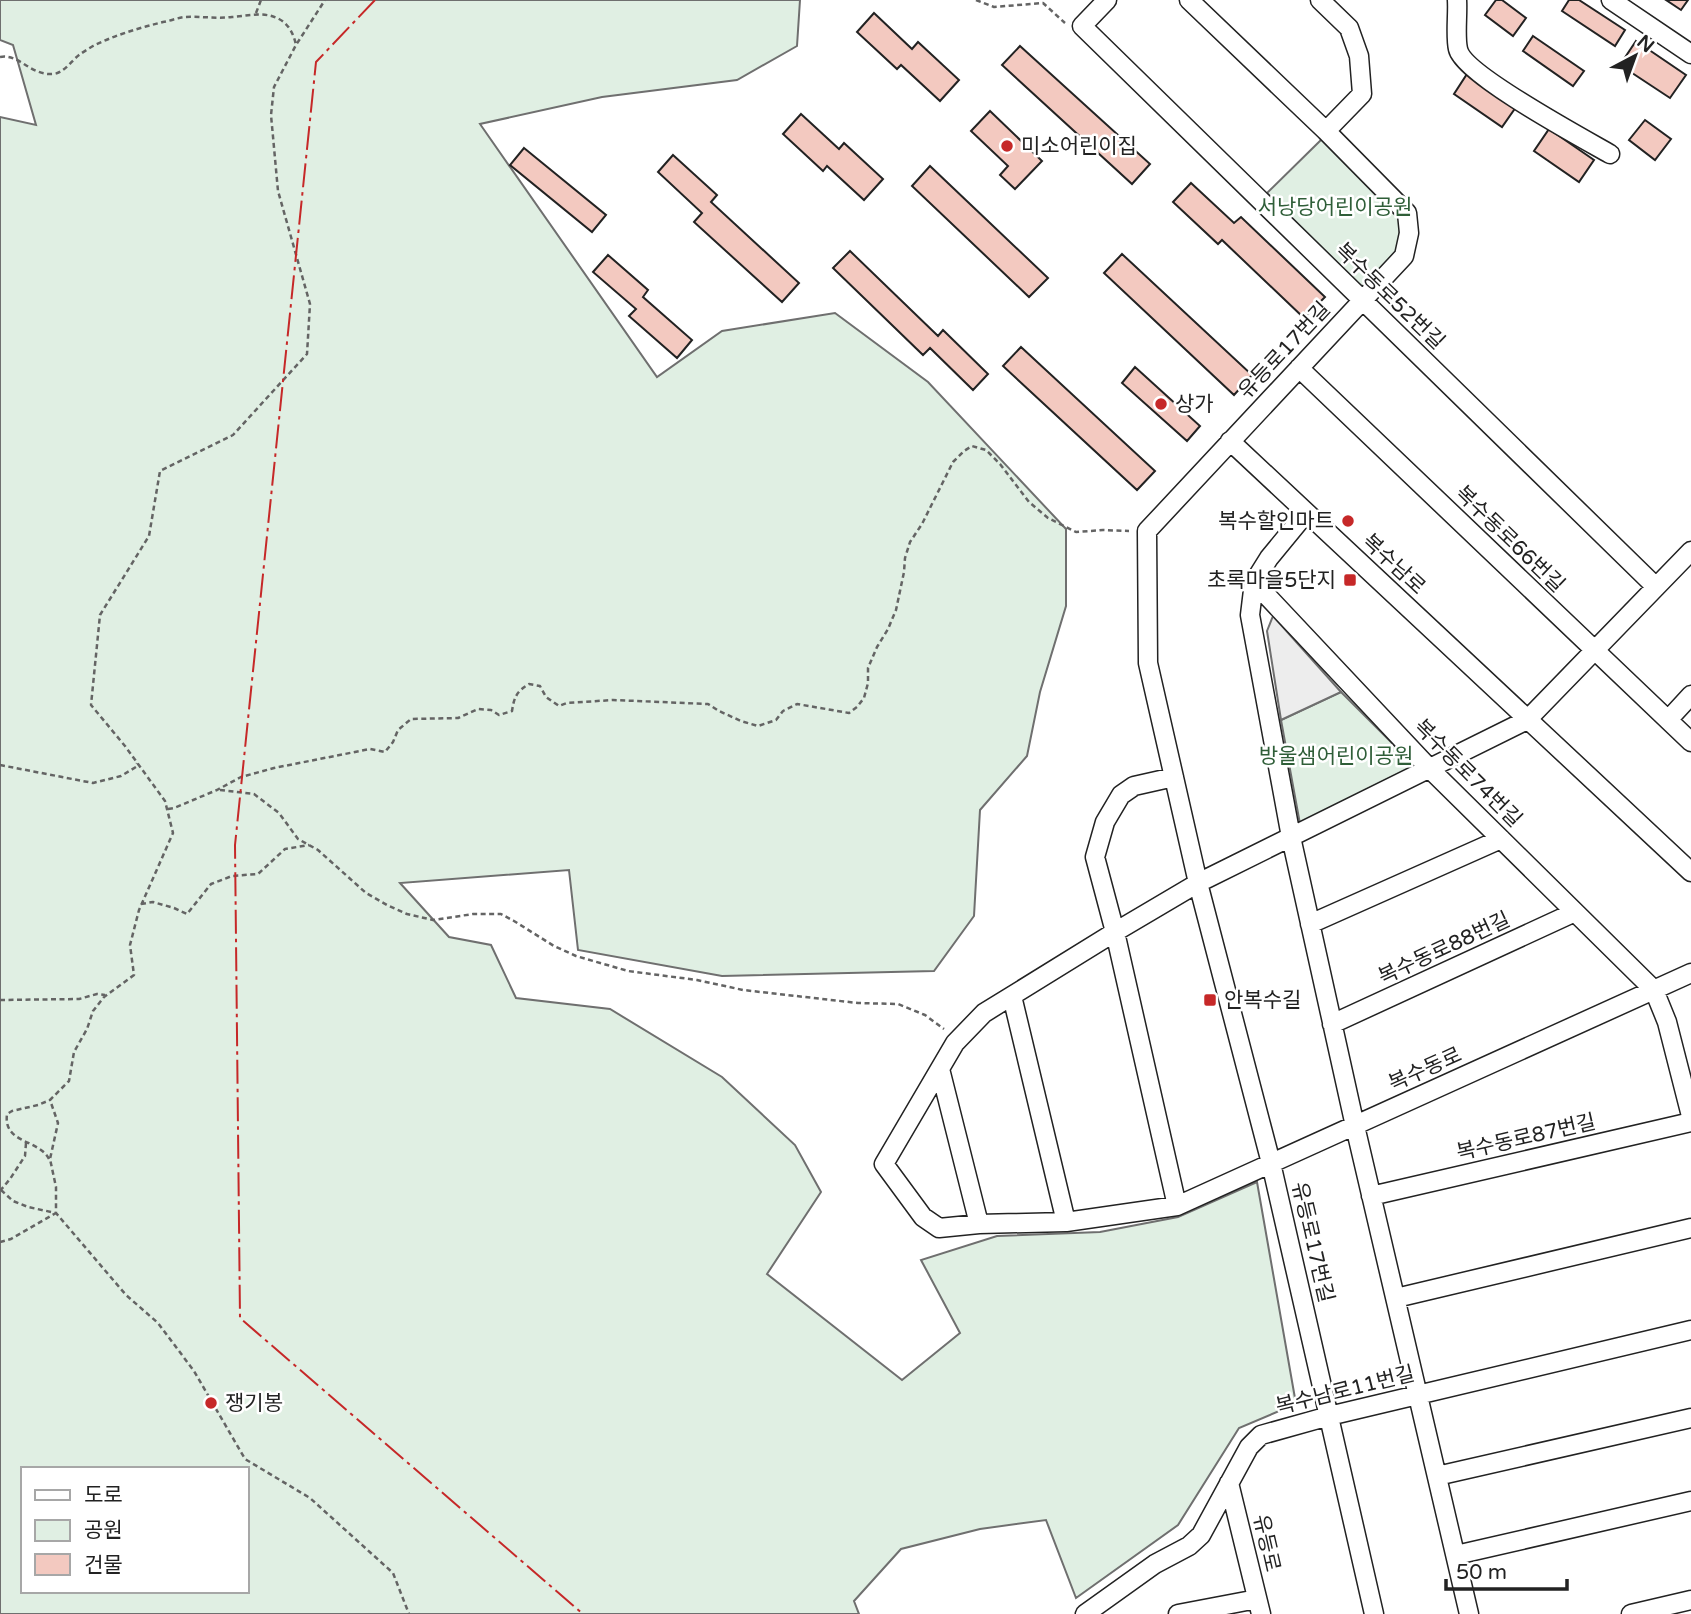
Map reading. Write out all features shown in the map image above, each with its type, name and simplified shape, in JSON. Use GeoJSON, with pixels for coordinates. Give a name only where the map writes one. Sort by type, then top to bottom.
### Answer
{"type":"FeatureCollection","features":[{"type":"Feature","properties":{"kind":"street"},"geometry":{"type":"LineString","coordinates":[[1082,26],[1107,0]]}},
{"type":"Feature","properties":{"kind":"street","name":"유등로17번길"},"geometry":{"type":"LineString","coordinates":[[1189,0],[1407,213],[1409,233],[1404,256],[1147,531],[1148,663],[1198,883],[1271,1163],[1374,1614]]}},
{"type":"Feature","properties":{"kind":"street"},"geometry":{"type":"LineString","coordinates":[[1321,0],[1349,28],[1359,56],[1362,94],[1326,131]]}},
{"type":"Feature","properties":{"kind":"street"},"geometry":{"type":"LineString","coordinates":[[1457,0],[1458,52],[1471,66],[1511,95],[1611,154]]}},
{"type":"Feature","properties":{"kind":"street"},"geometry":{"type":"LineString","coordinates":[[1611,0],[1691,54]]}},
{"type":"Feature","properties":{"kind":"street","name":"복수동로52번길"},"geometry":{"type":"LineString","coordinates":[[1082,26],[1657,587]]}},
{"type":"Feature","properties":{"kind":"street","name":"복수동로66번길"},"geometry":{"type":"LineString","coordinates":[[1298,368],[1691,742]]}},
{"type":"Feature","properties":{"kind":"street","name":"복수남로"},"geometry":{"type":"LineString","coordinates":[[1230,442],[1691,873]]}},
{"type":"Feature","properties":{"kind":"street"},"geometry":{"type":"LineString","coordinates":[[1306,513],[1269,558],[1254,582],[1250,615],[1310,924],[1469,1614]]}},
{"type":"Feature","properties":{"kind":"street"},"geometry":{"type":"LineString","coordinates":[[1198,883],[1527,720],[1691,551]]}},
{"type":"Feature","properties":{"kind":"street","name":"복수동로74번길"},"geometry":{"type":"LineString","coordinates":[[1254,582],[1429,768],[1654,990]]}},
{"type":"Feature","properties":{"kind":"street"},"geometry":{"type":"LineString","coordinates":[[1668,720],[1691,695]]}},
{"type":"Feature","properties":{"kind":"street"},"geometry":{"type":"LineString","coordinates":[[1174,777],[1135,786],[1121,795],[1105,822],[1095,857],[1115,932],[1177,1206]]}},
{"type":"Feature","properties":{"kind":"street"},"geometry":{"type":"LineString","coordinates":[[1310,924],[1501,839]]}},
{"type":"Feature","properties":{"kind":"street","name":"복수동로"},"geometry":{"type":"LineString","coordinates":[[1198,883],[984,1013],[955,1043],[884,1164],[923,1217],[939,1228],[979,1224],[1066,1222],[1177,1206],[1691,973]]}},
{"type":"Feature","properties":{"kind":"street","name":"복수동로88번길"},"geometry":{"type":"LineString","coordinates":[[1332,1024],[1575,912]]}},
{"type":"Feature","properties":{"kind":"street"},"geometry":{"type":"LineString","coordinates":[[1654,990],[1667,1022],[1691,1116]]}},
{"type":"Feature","properties":{"kind":"street"},"geometry":{"type":"LineString","coordinates":[[1012,996],[1066,1222]]}},
{"type":"Feature","properties":{"kind":"street"},"geometry":{"type":"LineString","coordinates":[[940,1069],[979,1224]]}},
{"type":"Feature","properties":{"kind":"street","name":"복수동로87번길"},"geometry":{"type":"LineString","coordinates":[[1371,1196],[1691,1122]]}},
{"type":"Feature","properties":{"kind":"street"},"geometry":{"type":"LineString","coordinates":[[1396,1298],[1691,1228]]}},
{"type":"Feature","properties":{"kind":"street","name":"복수남로11번길"},"geometry":{"type":"LineString","coordinates":[[1085,1614],[1155,1564],[1189,1546],[1201,1535],[1249,1447],[1261,1435],[1329,1416],[1691,1330]]}},
{"type":"Feature","properties":{"kind":"street"},"geometry":{"type":"LineString","coordinates":[[1437,1476],[1691,1418]]}},
{"type":"Feature","properties":{"kind":"street","name":"유등로"},"geometry":{"type":"LineString","coordinates":[[1229,1483],[1259,1606]]}},
{"type":"Feature","properties":{"kind":"street"},"geometry":{"type":"LineString","coordinates":[[1456,1555],[1691,1500]]}},
{"type":"Feature","properties":{"kind":"street"},"geometry":{"type":"LineString","coordinates":[[1631,1614],[1691,1600]]}},
{"type":"Feature","properties":{"kind":"street"},"geometry":{"type":"LineString","coordinates":[[1178,1614],[1259,1606]]}},
{"type":"Feature","properties":{"kind":"path"},"geometry":{"type":"LineString","coordinates":[[256,14],[261,0]]}},
{"type":"Feature","properties":{"kind":"path"},"geometry":{"type":"LineString","coordinates":[[56,1213],[56,1187],[50,1159],[38,1146],[26,1143],[11,1132],[6,1122],[7,1114],[50,1100],[69,1081],[74,1052],[87,1029],[93,1011],[106,995],[134,975],[130,945],[141,904],[173,833],[165,801],[91,705],[100,615],[149,536],[160,471],[233,435],[307,354],[310,304],[278,191],[271,115],[274,87],[296,45],[325,0]]}},
{"type":"Feature","properties":{"kind":"path"},"geometry":{"type":"LineString","coordinates":[[976,0],[994,7],[1043,3],[1067,24],[1082,26]]}},
{"type":"Feature","properties":{"kind":"path"},"geometry":{"type":"LineString","coordinates":[[0,57],[17,60],[42,73],[57,74],[78,55],[93,46],[133,29],[185,17],[256,14],[280,19],[289,26],[296,45]]}},
{"type":"Feature","properties":{"kind":"path"},"geometry":{"type":"LineString","coordinates":[[168,810],[241,778],[274,768],[370,749],[385,751],[398,730],[411,719],[458,718],[478,709],[491,710],[499,715],[507,713],[512,711],[518,690],[529,684],[540,687],[546,697],[559,706],[613,700],[708,704],[730,716],[758,726],[775,720],[783,711],[797,704],[849,713],[864,698],[868,668],[896,610],[910,542],[953,462],[972,446],[986,450],[1029,502],[1048,518],[1076,532],[1147,531]]}},
{"type":"Feature","properties":{"kind":"path"},"geometry":{"type":"LineString","coordinates":[[0,765],[93,783],[121,776],[136,767],[137,763]]}},
{"type":"Feature","properties":{"kind":"path"},"geometry":{"type":"LineString","coordinates":[[217,790],[254,794],[279,813],[298,839],[318,850],[366,893],[407,914],[433,920],[454,916],[501,914],[576,956],[628,971],[743,990],[858,1003],[898,1004],[925,1016],[960,1038]]}},
{"type":"Feature","properties":{"kind":"path"},"geometry":{"type":"LineString","coordinates":[[141,904],[153,902],[187,914],[211,884],[232,876],[258,874],[285,849],[309,845]]}},
{"type":"Feature","properties":{"kind":"path"},"geometry":{"type":"LineString","coordinates":[[0,999],[79,999],[97,994],[106,995]]}},
{"type":"Feature","properties":{"kind":"path"},"geometry":{"type":"LineString","coordinates":[[50,1100],[58,1123],[50,1159]]}},
{"type":"Feature","properties":{"kind":"path"},"geometry":{"type":"LineString","coordinates":[[26,1143],[25,1156],[0,1190],[13,1201],[56,1213],[126,1295],[158,1323],[194,1371],[245,1460],[310,1498],[393,1573],[409,1614]]}},
{"type":"Feature","properties":{"kind":"path"},"geometry":{"type":"LineString","coordinates":[[0,1242],[11,1239],[56,1213]]}},
{"type":"Feature","properties":{"kind":"green space"},"geometry":{"type":"Polygon","coordinates":[[[0,0],[800,0],[797,46],[737,80],[602,97],[480,124],[657,377],[722,331],[835,313],[928,382],[1066,529],[1066,606],[1040,692],[1027,756],[980,810],[974,916],[934,971],[722,976],[578,950],[569,870],[400,883],[449,937],[491,945],[516,998],[610,1009],[722,1077],[795,1145],[821,1192],[767,1274],[902,1380],[960,1333],[921,1260],[997,1236],[1100,1232],[1178,1217],[1257,1182],[1296,1404],[1239,1428],[1178,1525],[1076,1598],[1046,1520],[980,1529],[901,1549],[854,1601],[859,1614],[0,1614],[0,117],[36,125],[13,45],[0,40],[0,0]]]}},
{"type":"Feature","properties":{"kind":"green space","name":"서낭당어린이공원"},"geometry":{"type":"Polygon","coordinates":[[[1323,138],[1400,220],[1399,253],[1364,293],[1267,193],[1323,138]]]}},
{"type":"Feature","properties":{"kind":"green space","name":"방울샘어린이공원"},"geometry":{"type":"Polygon","coordinates":[[[1341,692],[1421,772],[1300,824],[1281,720],[1341,692]]]}},
{"type":"Feature","properties":{"kind":"shaded area"},"geometry":{"type":"Polygon","coordinates":[[[1273,616],[1341,692],[1281,720],[1267,631],[1273,616]]]}},
{"type":"Feature","properties":{"kind":"building"},"geometry":{"type":"Polygon","coordinates":[[[1496,0],[1502,0],[1526,18],[1513,36],[1485,15],[1496,0]]]}},
{"type":"Feature","properties":{"kind":"building"},"geometry":{"type":"Polygon","coordinates":[[[1569,0],[1579,0],[1625,30],[1615,46],[1562,11],[1569,0]]]}},
{"type":"Feature","properties":{"kind":"building"},"geometry":{"type":"Polygon","coordinates":[[[1666,0],[1688,0],[1681,10],[1666,0]]]}},
{"type":"Feature","properties":{"kind":"building"},"geometry":{"type":"Polygon","coordinates":[[[874,13],[912,49],[918,42],[959,80],[940,101],[901,65],[897,69],[857,32],[874,13]]]}},
{"type":"Feature","properties":{"kind":"building"},"geometry":{"type":"Polygon","coordinates":[[[1533,36],[1584,71],[1573,86],[1523,51],[1533,36]]]}},
{"type":"Feature","properties":{"kind":"building"},"geometry":{"type":"Polygon","coordinates":[[[1636,41],[1686,75],[1670,98],[1620,65],[1636,41]]]}},
{"type":"Feature","properties":{"kind":"building"},"geometry":{"type":"Polygon","coordinates":[[[1020,46],[1150,164],[1132,184],[1002,65],[1020,46]]]}},
{"type":"Feature","properties":{"kind":"building"},"geometry":{"type":"Polygon","coordinates":[[[1467,74],[1516,107],[1502,127],[1454,94],[1467,74]]]}},
{"type":"Feature","properties":{"kind":"building","name":"미소어린이집"},"geometry":{"type":"Polygon","coordinates":[[[990,111],[1042,161],[1015,189],[1000,175],[1008,166],[971,131],[990,111]]]}},
{"type":"Feature","properties":{"kind":"building"},"geometry":{"type":"Polygon","coordinates":[[[801,114],[839,149],[844,143],[883,179],[864,200],[827,166],[823,171],[783,134],[801,114]]]}},
{"type":"Feature","properties":{"kind":"building"},"geometry":{"type":"Polygon","coordinates":[[[1645,120],[1671,139],[1655,160],[1629,140],[1645,120]]]}},
{"type":"Feature","properties":{"kind":"building"},"geometry":{"type":"Polygon","coordinates":[[[1549,129],[1594,160],[1579,182],[1534,151],[1549,129]]]}},
{"type":"Feature","properties":{"kind":"building"},"geometry":{"type":"Polygon","coordinates":[[[524,148],[606,215],[592,232],[510,165],[524,148]]]}},
{"type":"Feature","properties":{"kind":"building"},"geometry":{"type":"Polygon","coordinates":[[[673,155],[717,195],[711,202],[799,283],[782,302],[694,222],[702,213],[658,172],[673,155]]]}},
{"type":"Feature","properties":{"kind":"building"},"geometry":{"type":"Polygon","coordinates":[[[930,166],[1048,278],[1029,297],[912,186],[930,166]]]}},
{"type":"Feature","properties":{"kind":"building"},"geometry":{"type":"Polygon","coordinates":[[[1191,183],[1234,223],[1241,217],[1325,297],[1304,318],[1222,240],[1218,244],[1173,202],[1191,183]]]}},
{"type":"Feature","properties":{"kind":"building"},"geometry":{"type":"Polygon","coordinates":[[[850,251],[938,336],[943,330],[988,374],[973,390],[930,348],[923,355],[833,268],[850,251]]]}},
{"type":"Feature","properties":{"kind":"building"},"geometry":{"type":"Polygon","coordinates":[[[1122,254],[1252,375],[1234,395],[1104,273],[1122,254]]]}},
{"type":"Feature","properties":{"kind":"building"},"geometry":{"type":"Polygon","coordinates":[[[608,255],[648,290],[643,297],[692,340],[677,358],[629,316],[636,309],[593,272],[608,255]]]}},
{"type":"Feature","properties":{"kind":"building"},"geometry":{"type":"Polygon","coordinates":[[[1021,347],[1155,471],[1137,490],[1003,366],[1021,347]]]}},
{"type":"Feature","properties":{"kind":"building","name":"상가"},"geometry":{"type":"Polygon","coordinates":[[[1135,367],[1200,426],[1187,441],[1122,383],[1135,367]]]}},
{"type":"Feature","properties":{"kind":"power"},"geometry":{"type":"LineString","coordinates":[[375,0],[316,62],[235,845],[240,1318],[583,1614]]}},
{"type":"Feature","properties":{"kind":"place","name":"미소어린이집"},"geometry":{"type":"Point","coordinates":[1007,146]}},
{"type":"Feature","properties":{"kind":"place","name":"상가"},"geometry":{"type":"Point","coordinates":[1161,404]}},
{"type":"Feature","properties":{"kind":"place","name":"복수할인마트"},"geometry":{"type":"Point","coordinates":[1348,521]}},
{"type":"Feature","properties":{"kind":"place","name":"초록마을5단지"},"geometry":{"type":"Point","coordinates":[1350,580]}},
{"type":"Feature","properties":{"kind":"place","name":"안복수길"},"geometry":{"type":"Point","coordinates":[1210,1000]}},
{"type":"Feature","properties":{"kind":"place","name":"쟁기봉"},"geometry":{"type":"Point","coordinates":[211,1403]}}]}
